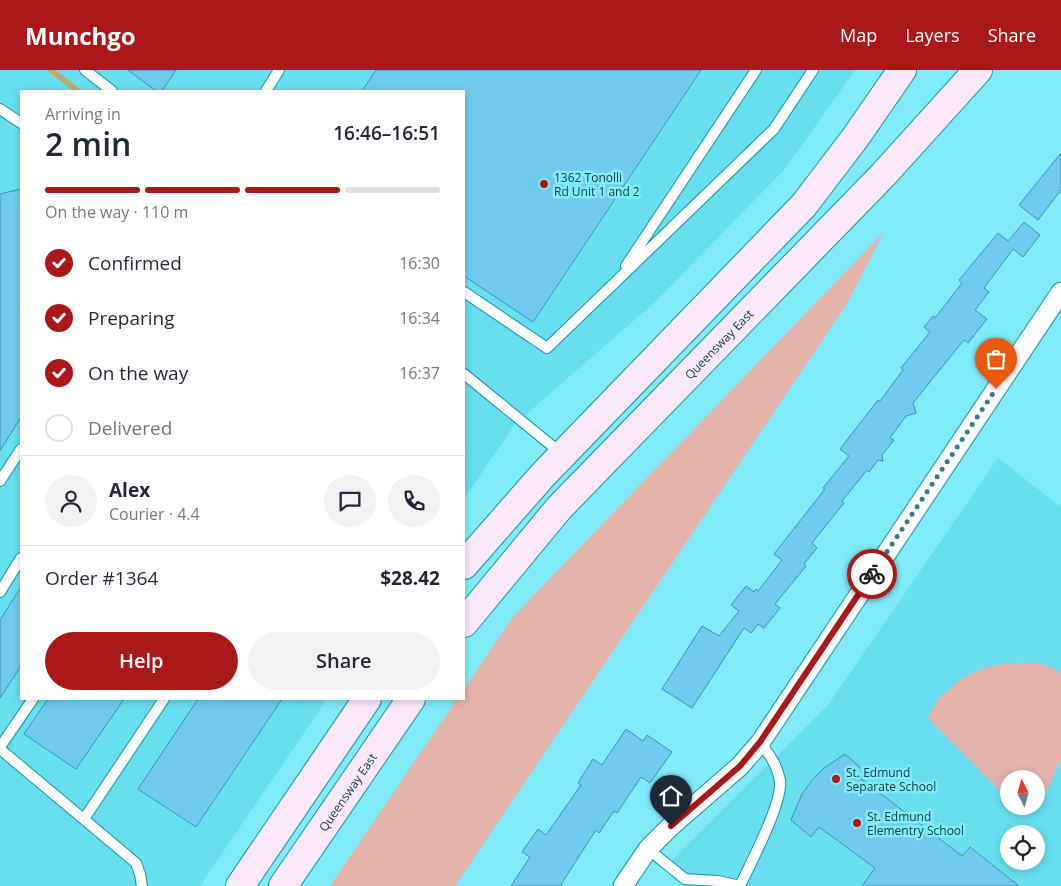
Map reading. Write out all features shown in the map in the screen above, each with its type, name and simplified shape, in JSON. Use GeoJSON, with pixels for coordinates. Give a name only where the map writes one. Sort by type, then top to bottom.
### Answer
{"type":"FeatureCollection","features":[{"type":"Feature","properties":{"kind":"main road"},"geometry":{"type":"LineString","coordinates":[[465,564],[488,535],[562,455],[804,205],[855,138],[902,70]]}},
{"type":"Feature","properties":{"kind":"main road","name":"Queensway East"},"geometry":{"type":"LineString","coordinates":[[465,622],[559,508],[884,174],[978,70]]}},
{"type":"Feature","properties":{"kind":"main road"},"geometry":{"type":"LineString","coordinates":[[240,886],[366,700]]}},
{"type":"Feature","properties":{"kind":"main road","name":"Queensway East"},"geometry":{"type":"LineString","coordinates":[[283,886],[410,700]]}},
{"type":"Feature","properties":{"kind":"street"},"geometry":{"type":"LineString","coordinates":[[623,886],[648,850],[671,826],[740,766],[760,742],[1058,304]]}},
{"type":"Feature","properties":{"kind":"lane"},"geometry":{"type":"LineString","coordinates":[[85,70],[111,90]]}},
{"type":"Feature","properties":{"kind":"lane"},"geometry":{"type":"LineString","coordinates":[[267,90],[279,70]]}},
{"type":"Feature","properties":{"kind":"lane"},"geometry":{"type":"LineString","coordinates":[[616,282],[756,70]]}},
{"type":"Feature","properties":{"kind":"lane"},"geometry":{"type":"LineString","coordinates":[[465,293],[547,348],[774,129],[814,70]]}},
{"type":"Feature","properties":{"kind":"lane"},"geometry":{"type":"LineString","coordinates":[[0,109],[20,122]]}},
{"type":"Feature","properties":{"kind":"lane"},"geometry":{"type":"LineString","coordinates":[[465,375],[562,455]]}},
{"type":"Feature","properties":{"kind":"lane"},"geometry":{"type":"LineString","coordinates":[[0,482],[20,451]]}},
{"type":"Feature","properties":{"kind":"lane"},"geometry":{"type":"LineString","coordinates":[[0,592],[20,560]]}},
{"type":"Feature","properties":{"kind":"lane"},"geometry":{"type":"LineString","coordinates":[[32,700],[0,748],[136,863],[142,886]]}},
{"type":"Feature","properties":{"kind":"lane"},"geometry":{"type":"LineString","coordinates":[[84,819],[163,700]]}},
{"type":"Feature","properties":{"kind":"lane"},"geometry":{"type":"LineString","coordinates":[[648,850],[685,879],[718,881],[740,886],[778,801],[780,782],[776,767],[773,759],[760,742]]}},
{"type":"Feature","properties":{"kind":"shaded area"},"geometry":{"type":"Polygon","coordinates":[[[0,70],[855,70],[785,169],[654,303],[515,424],[465,498],[465,90],[20,90],[20,700],[326,700],[200,886],[0,886],[0,70]]]}},
{"type":"Feature","properties":{"kind":"shaded area"},"geometry":{"type":"Polygon","coordinates":[[[884,232],[846,305],[455,886],[330,886],[456,700],[465,700],[465,688],[512,618],[884,232]]]}},
{"type":"Feature","properties":{"kind":"shaded area"},"geometry":{"type":"Polygon","coordinates":[[[998,458],[1061,507],[1061,886],[694,886],[664,868],[828,705],[998,458]]]}},
{"type":"Feature","properties":{"kind":"shaded area"},"geometry":{"type":"Polygon","coordinates":[[[1010,663],[1031,663],[1049,666],[1061,673],[1061,759],[1045,795],[1045,770],[1000,770],[1000,791],[928,718],[938,699],[962,678],[987,667],[1010,663]]]}},
{"type":"Feature","properties":{"kind":"building"},"geometry":{"type":"Polygon","coordinates":[[[128,70],[176,70],[163,90],[155,90],[128,70]]]}},
{"type":"Feature","properties":{"kind":"building","name":"1362 Tonolli Rd Unit 1 and 2"},"geometry":{"type":"Polygon","coordinates":[[[376,70],[701,70],[533,322],[465,277],[465,90],[363,90],[376,70]]]}},
{"type":"Feature","properties":{"kind":"building"},"geometry":{"type":"Polygon","coordinates":[[[1061,153],[1061,190],[1038,220],[1019,205],[1061,153]]]}},
{"type":"Feature","properties":{"kind":"building"},"geometry":{"type":"Polygon","coordinates":[[[20,189],[20,419],[0,451],[0,194],[20,189]]]}},
{"type":"Feature","properties":{"kind":"building"},"geometry":{"type":"Polygon","coordinates":[[[1024,222],[1040,235],[1023,257],[1013,249],[984,288],[989,292],[975,310],[987,319],[968,343],[964,340],[913,403],[916,413],[906,416],[890,438],[894,440],[882,455],[883,461],[878,460],[869,472],[867,470],[842,501],[844,503],[812,543],[817,548],[804,564],[806,566],[775,604],[780,608],[764,628],[758,624],[751,633],[744,628],[692,708],[662,689],[702,626],[719,636],[739,611],[731,605],[746,586],[754,592],[756,589],[758,591],[782,560],[774,554],[849,456],[840,449],[878,400],[880,401],[903,370],[901,368],[930,332],[924,327],[933,316],[935,318],[962,283],[959,280],[998,233],[1008,241],[1024,222]]]}},
{"type":"Feature","properties":{"kind":"building"},"geometry":{"type":"Polygon","coordinates":[[[20,589],[20,668],[0,698],[0,620],[20,589]]]}},
{"type":"Feature","properties":{"kind":"building"},"geometry":{"type":"Polygon","coordinates":[[[47,700],[123,700],[76,769],[24,734],[47,700]]]}},
{"type":"Feature","properties":{"kind":"building"},"geometry":{"type":"Polygon","coordinates":[[[197,700],[281,700],[196,827],[138,789],[197,700]]]}},
{"type":"Feature","properties":{"kind":"building"},"geometry":{"type":"Polygon","coordinates":[[[626,729],[643,741],[647,735],[672,752],[650,783],[641,777],[617,813],[614,811],[599,833],[596,830],[560,886],[511,886],[530,857],[522,852],[538,829],[546,835],[581,785],[578,783],[593,759],[602,765],[626,729]]]}},
{"type":"Feature","properties":{"kind":"building","name":"St. Edmund Elementry School"},"geometry":{"type":"Polygon","coordinates":[[[845,754],[860,767],[855,774],[962,856],[970,847],[1019,886],[862,886],[875,868],[819,827],[811,837],[791,820],[802,794],[812,780],[824,768],[845,754]]]}},
{"type":"Feature","properties":{"kind":"waterway"},"geometry":{"type":"LineString","coordinates":[[51,70],[77,90]]}},
{"type":"Feature","properties":{"kind":"way so far"},"geometry":{"type":"LineString","coordinates":[[872,574],[996,389]]}},
{"type":"Feature","properties":{"kind":"place","name":"1362 Tonolli Rd Unit 1 and 2"},"geometry":{"type":"Point","coordinates":[544,184]}},
{"type":"Feature","properties":{"kind":"place","name":"St. Edmund Separate School"},"geometry":{"type":"Point","coordinates":[836,779]}},
{"type":"Feature","properties":{"kind":"place","name":"St. Edmund Elementry School"},"geometry":{"type":"Point","coordinates":[857,823]}},
{"type":"Feature","properties":{"kind":"route"},"geometry":{"type":"LineString","coordinates":[[671,826],[740,766],[760,742],[872,574]]}}]}
